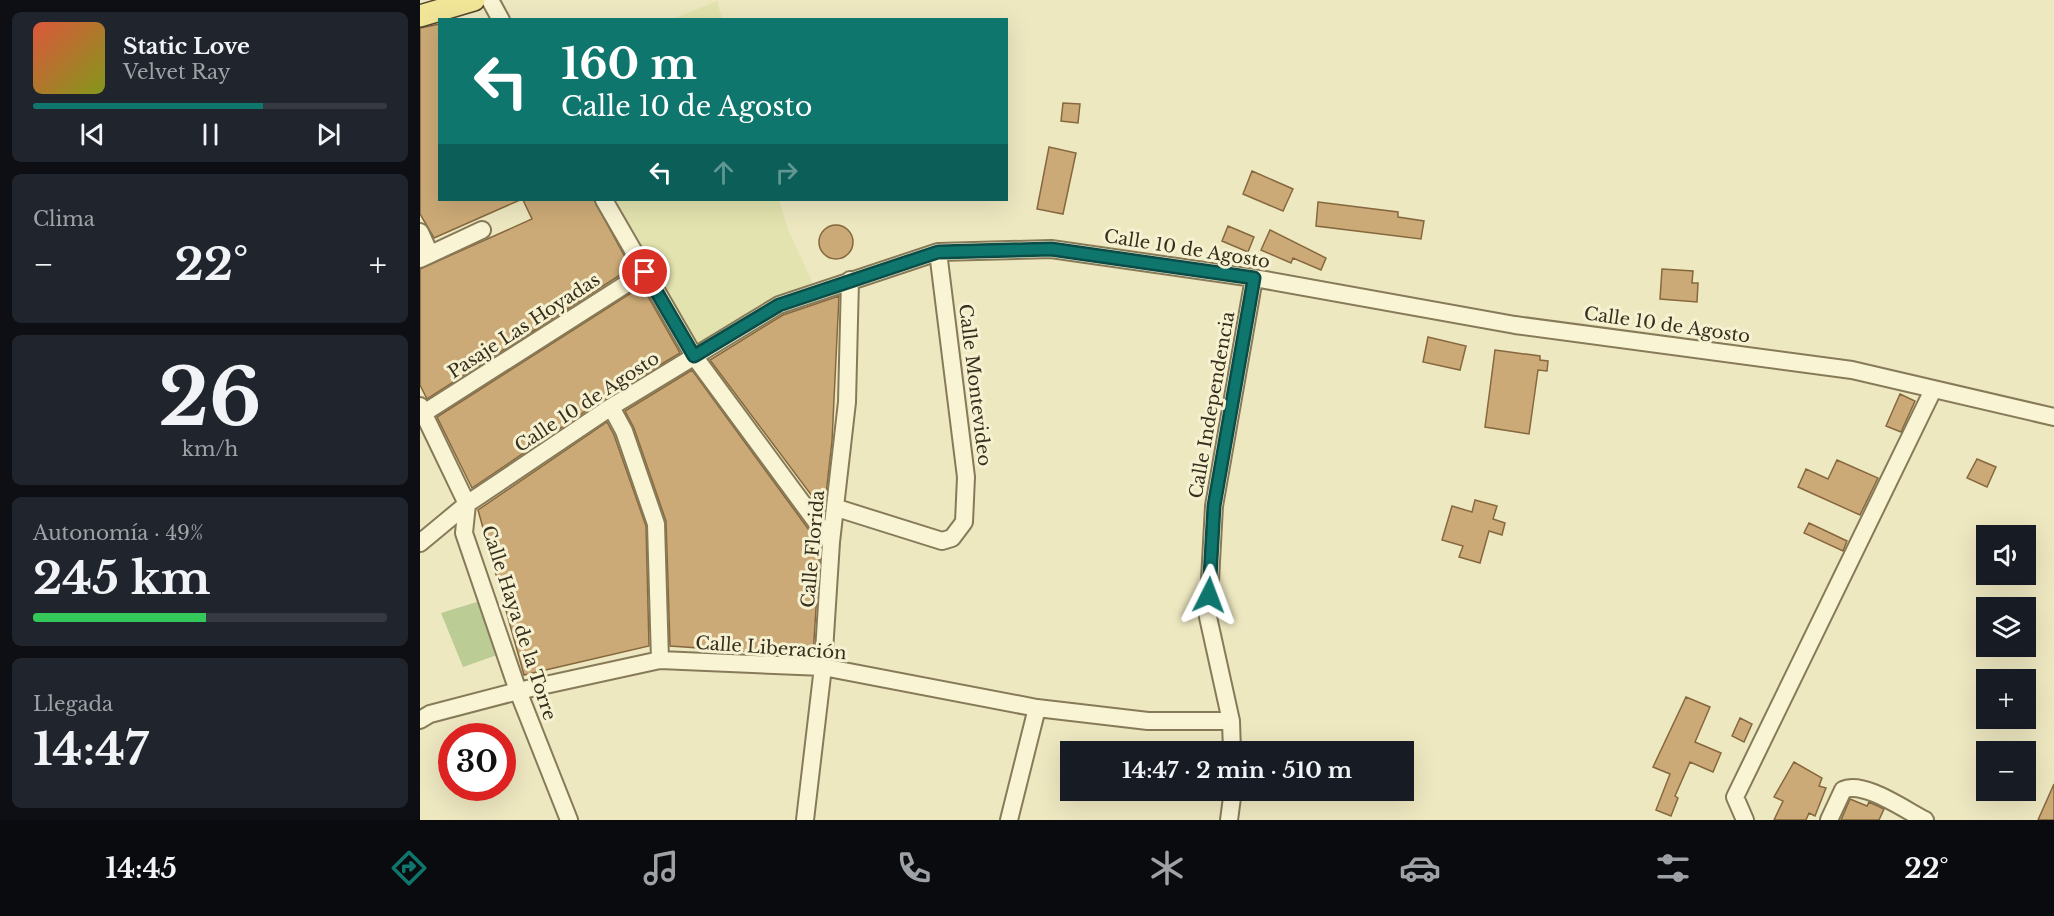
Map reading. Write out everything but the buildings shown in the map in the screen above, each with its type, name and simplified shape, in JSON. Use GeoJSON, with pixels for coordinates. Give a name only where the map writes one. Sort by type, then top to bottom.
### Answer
{"type":"FeatureCollection","features":[{"type":"Feature","properties":{"kind":"main road"},"geometry":{"type":"LineString","coordinates":[[420,16],[474,0]]}},
{"type":"Feature","properties":{"kind":"street"},"geometry":{"type":"LineString","coordinates":[[490,0],[500,18]]}},
{"type":"Feature","properties":{"kind":"street"},"geometry":{"type":"LineString","coordinates":[[605,201],[694,356],[831,543]]}},
{"type":"Feature","properties":{"kind":"street"},"geometry":{"type":"LineString","coordinates":[[420,232],[425,256],[482,230]]}},
{"type":"Feature","properties":{"kind":"street","name":"Calle 10 de Agosto"},"geometry":{"type":"LineString","coordinates":[[420,543],[467,504],[611,407],[779,305],[938,252],[1051,249],[1254,278],[1515,325],[1852,370],[2054,417]]}},
{"type":"Feature","properties":{"kind":"street","name":"Calle Montevideo"},"geometry":{"type":"LineString","coordinates":[[837,508],[942,541],[952,538],[964,522],[966,477],[938,252]]}},
{"type":"Feature","properties":{"kind":"street","name":"Pasaje Las Hoyadas"},"geometry":{"type":"LineString","coordinates":[[422,410],[645,272]]}},
{"type":"Feature","properties":{"kind":"street","name":"Calle Independencia"},"geometry":{"type":"LineString","coordinates":[[1232,741],[1231,721],[1208,617],[1214,506],[1254,278]]}},
{"type":"Feature","properties":{"kind":"street","name":"Calle Florida"},"geometry":{"type":"LineString","coordinates":[[805,820],[823,667],[831,543],[837,508],[847,402],[850,280]]}},
{"type":"Feature","properties":{"kind":"street"},"geometry":{"type":"LineString","coordinates":[[1745,820],[1735,797],[1933,390]]}},
{"type":"Feature","properties":{"kind":"street"},"geometry":{"type":"LineString","coordinates":[[611,407],[624,431],[656,524],[660,660]]}},
{"type":"Feature","properties":{"kind":"street"},"geometry":{"type":"LineString","coordinates":[[422,410],[467,504]]}},
{"type":"Feature","properties":{"kind":"street","name":"Calle Haya de la Torre"},"geometry":{"type":"LineString","coordinates":[[467,504],[464,533],[518,691],[569,820]]}},
{"type":"Feature","properties":{"kind":"street","name":"Calle Liberación"},"geometry":{"type":"LineString","coordinates":[[420,720],[430,714],[518,691],[660,660],[823,667],[1037,708],[1148,721],[1231,721]]}},
{"type":"Feature","properties":{"kind":"street"},"geometry":{"type":"LineString","coordinates":[[1009,820],[1037,708]]}},
{"type":"Feature","properties":{"kind":"street"},"geometry":{"type":"LineString","coordinates":[[1829,820],[1843,790],[1859,787],[1925,820]]}},
{"type":"Feature","properties":{"kind":"street"},"geometry":{"type":"LineString","coordinates":[[1228,820],[1231,801]]}},
{"type":"Feature","properties":{"kind":"green space"},"geometry":{"type":"Polygon","coordinates":[[[717,1],[722,18],[675,18],[717,1]]]}},
{"type":"Feature","properties":{"kind":"green space"},"geometry":{"type":"Polygon","coordinates":[[[617,201],[779,201],[788,230],[813,283],[697,343],[617,201]]]}},
{"type":"Feature","properties":{"kind":"green space"},"geometry":{"type":"Polygon","coordinates":[[[480,601],[500,654],[463,667],[441,613],[480,601]]]}},
{"type":"Feature","properties":{"kind":"route"},"geometry":{"type":"LineString","coordinates":[[645,272],[694,356],[779,305],[938,252],[1051,249],[1254,278],[1214,506],[1209,595]]}}]}
